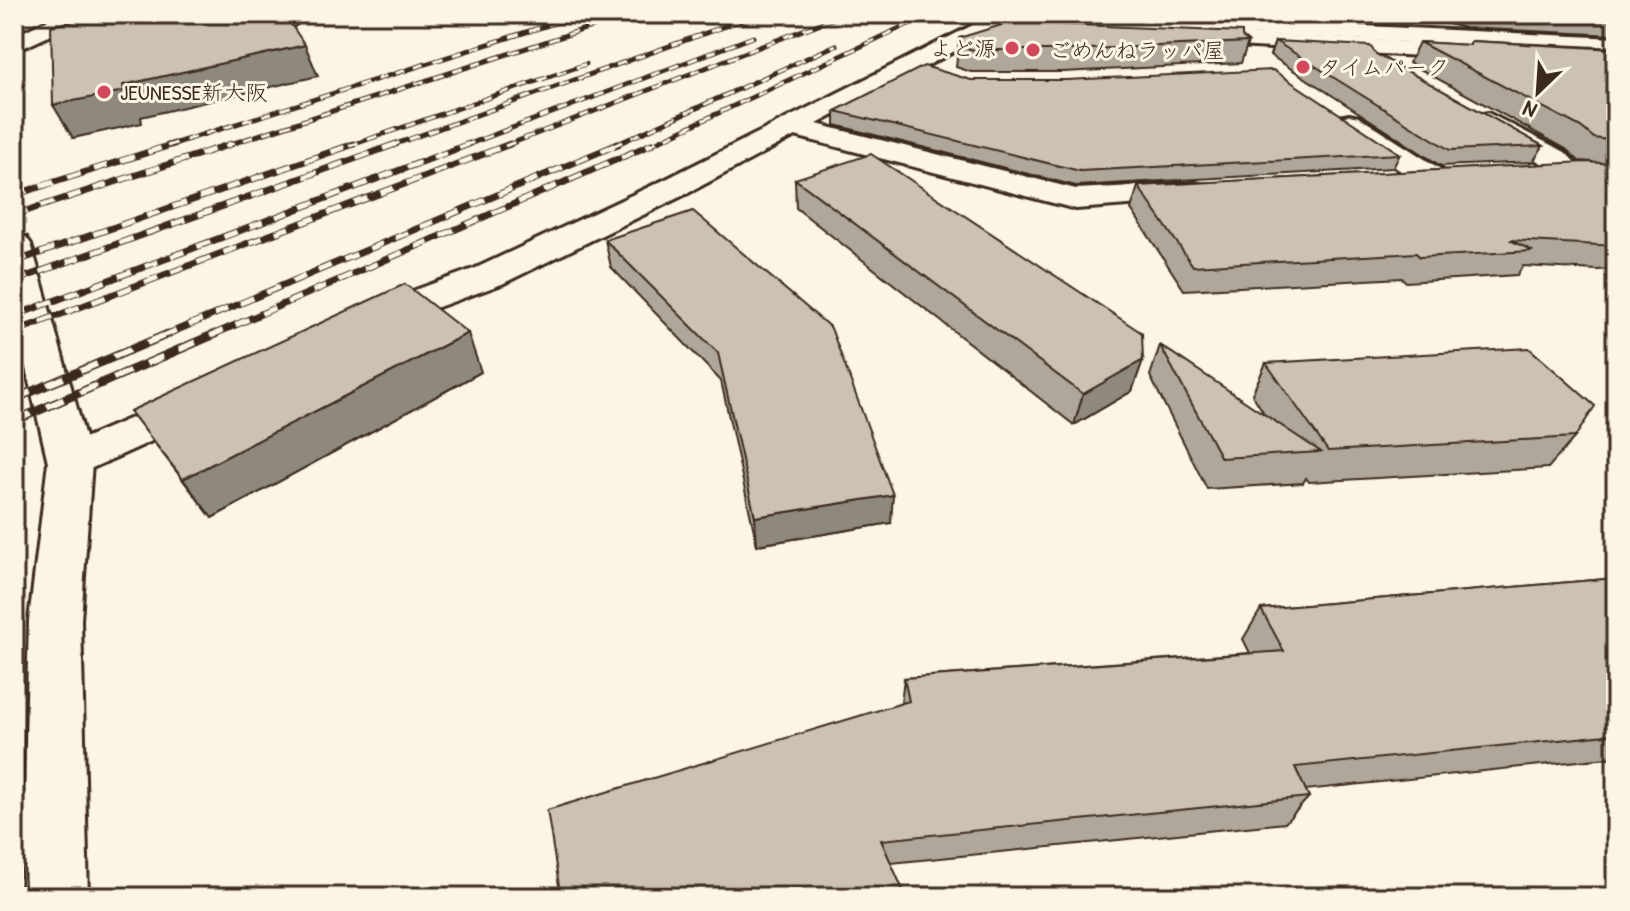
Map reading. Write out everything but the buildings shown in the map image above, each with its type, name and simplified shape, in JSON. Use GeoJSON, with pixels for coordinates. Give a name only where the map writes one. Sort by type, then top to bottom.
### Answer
{"type":"FeatureCollection","features":[{"type":"Feature","properties":{"kind":"street"},"geometry":{"type":"LineString","coordinates":[[14,45],[78,14]]}},
{"type":"Feature","properties":{"kind":"street"},"geometry":{"type":"LineString","coordinates":[[344,336],[417,302],[489,276],[677,186],[983,27],[1016,14]]}},
{"type":"Feature","properties":{"kind":"street"},"geometry":{"type":"LineString","coordinates":[[1315,14],[1616,29]]}},
{"type":"Feature","properties":{"kind":"street"},"geometry":{"type":"LineString","coordinates":[[1616,45],[1090,26],[1235,40],[1616,59]]}},
{"type":"Feature","properties":{"kind":"street"},"geometry":{"type":"LineString","coordinates":[[983,27],[1052,30]]}},
{"type":"Feature","properties":{"kind":"street"},"geometry":{"type":"LineString","coordinates":[[1235,40],[1245,53],[1264,66]]}},
{"type":"Feature","properties":{"kind":"street"},"geometry":{"type":"LineString","coordinates":[[1369,46],[1380,61],[1407,76]]}},
{"type":"Feature","properties":{"kind":"street"},"geometry":{"type":"LineString","coordinates":[[911,64],[942,74]]}},
{"type":"Feature","properties":{"kind":"street"},"geometry":{"type":"LineString","coordinates":[[1323,105],[1449,178],[1387,181]]}},
{"type":"Feature","properties":{"kind":"street"},"geometry":{"type":"LineString","coordinates":[[1460,106],[1585,174],[1525,175]]}},
{"type":"Feature","properties":{"kind":"street"},"geometry":{"type":"LineString","coordinates":[[791,126],[1076,199],[1231,190]]}},
{"type":"Feature","properties":{"kind":"street"},"geometry":{"type":"LineString","coordinates":[[14,244],[70,462],[55,620],[55,897]]}},
{"type":"Feature","properties":{"kind":"street"},"geometry":{"type":"LineString","coordinates":[[70,462],[229,389]]}},
{"type":"Feature","properties":{"kind":"tunnel"},"geometry":{"type":"LineString","coordinates":[[979,14],[1097,20]]}},
{"type":"Feature","properties":{"kind":"railway"},"geometry":{"type":"LineString","coordinates":[[167,146],[583,14]]}},
{"type":"Feature","properties":{"kind":"railway"},"geometry":{"type":"LineString","coordinates":[[225,146],[631,14]]}},
{"type":"Feature","properties":{"kind":"railway"},"geometry":{"type":"LineString","coordinates":[[390,146],[759,14]]}},
{"type":"Feature","properties":{"kind":"railway"},"geometry":{"type":"LineString","coordinates":[[505,146],[844,14]]}},
{"type":"Feature","properties":{"kind":"railway"},"geometry":{"type":"LineString","coordinates":[[648,146],[930,14]]}},
{"type":"Feature","properties":{"kind":"railway"},"geometry":{"type":"LineString","coordinates":[[464,146],[753,37]]}},
{"type":"Feature","properties":{"kind":"railway"},"geometry":{"type":"LineString","coordinates":[[613,146],[836,45]]}},
{"type":"Feature","properties":{"kind":"railway"},"geometry":{"type":"LineString","coordinates":[[349,146],[586,64]]}},
{"type":"Feature","properties":{"kind":"railway"},"geometry":{"type":"LineString","coordinates":[[14,195],[174,144]]}},
{"type":"Feature","properties":{"kind":"railway"},"geometry":{"type":"LineString","coordinates":[[14,215],[231,144]]}},
{"type":"Feature","properties":{"kind":"railway"},"geometry":{"type":"LineString","coordinates":[[14,262],[354,144]]}},
{"type":"Feature","properties":{"kind":"railway"},"geometry":{"type":"LineString","coordinates":[[14,281],[396,144]]}},
{"type":"Feature","properties":{"kind":"railway"},"geometry":{"type":"LineString","coordinates":[[14,316],[469,144]]}},
{"type":"Feature","properties":{"kind":"railway"},"geometry":{"type":"LineString","coordinates":[[14,332],[510,144]]}},
{"type":"Feature","properties":{"kind":"railway"},"geometry":{"type":"LineString","coordinates":[[163,336],[618,144]]}},
{"type":"Feature","properties":{"kind":"railway"},"geometry":{"type":"LineString","coordinates":[[210,336],[652,144]]}},
{"type":"Feature","properties":{"kind":"railway"},"geometry":{"type":"LineString","coordinates":[[14,399],[168,334]]}},
{"type":"Feature","properties":{"kind":"railway"},"geometry":{"type":"LineString","coordinates":[[14,421],[215,334]]}},
{"type":"Feature","properties":{"kind":"place","name":"よど源"},"geometry":{"type":"Point","coordinates":[1012,48]}},
{"type":"Feature","properties":{"kind":"place","name":"ごめんねラッパ屋"},"geometry":{"type":"Point","coordinates":[1033,50]}},
{"type":"Feature","properties":{"kind":"place","name":"タイムパーク"},"geometry":{"type":"Point","coordinates":[1303,67]}},
{"type":"Feature","properties":{"kind":"place","name":"JEUNESSE新大阪"},"geometry":{"type":"Point","coordinates":[104,92]}}]}
